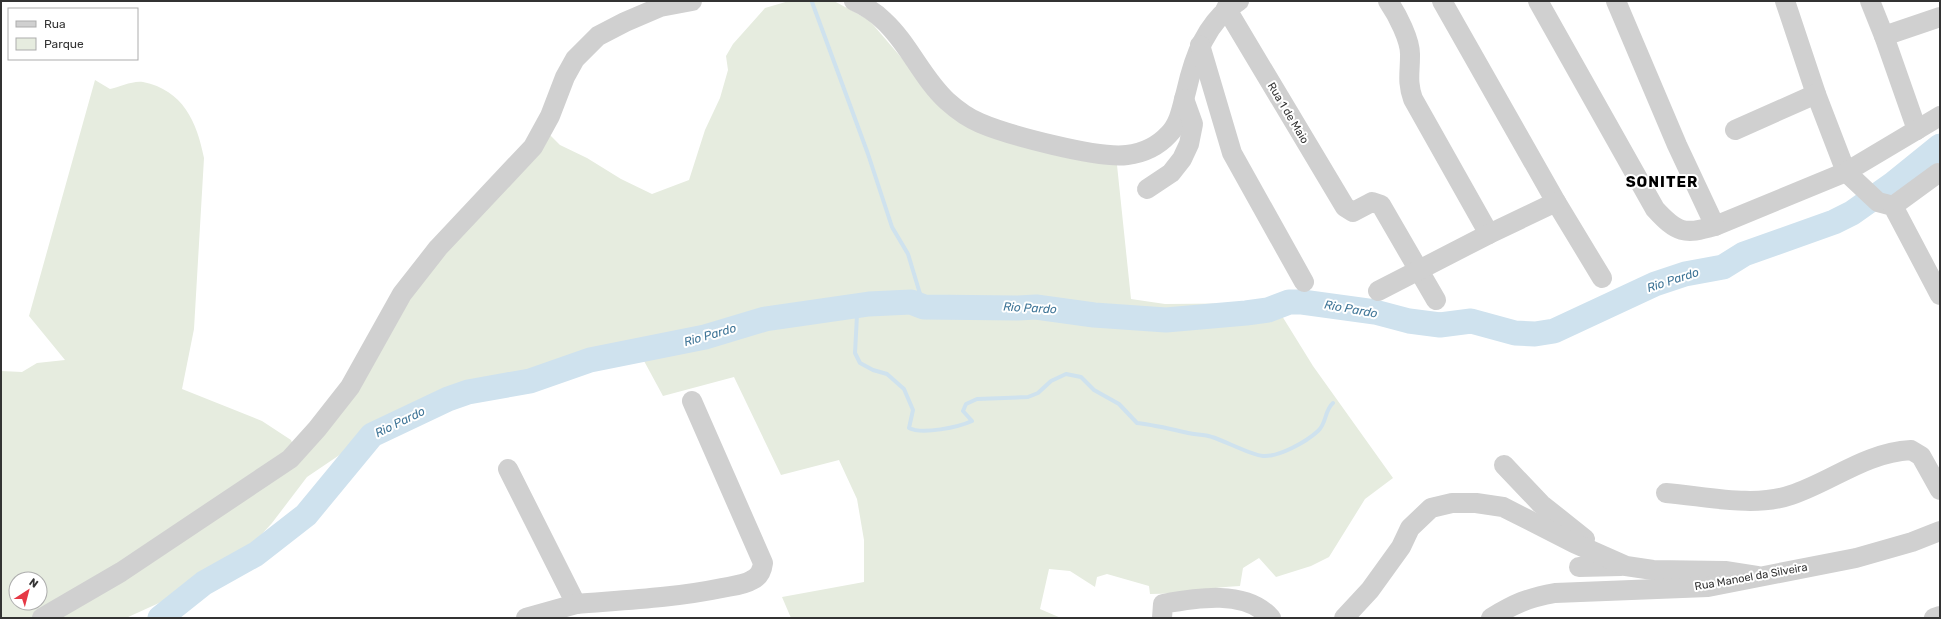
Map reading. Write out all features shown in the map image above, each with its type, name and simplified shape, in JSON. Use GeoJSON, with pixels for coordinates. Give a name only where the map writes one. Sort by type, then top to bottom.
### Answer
{"type":"FeatureCollection","features":[{"type":"Feature","properties":{"kind":"street"},"geometry":{"type":"LineString","coordinates":[[42,618],[121,572],[290,459],[317,429],[350,387],[402,294],[434,254],[533,147],[550,116],[565,77],[575,59],[598,36],[625,22],[660,7],[692,1]]}},
{"type":"Feature","properties":{"kind":"street"},"geometry":{"type":"LineString","coordinates":[[854,1],[869,9],[884,21],[906,46],[932,85],[946,101],[962,114],[979,123],[999,130],[1058,145],[1108,155],[1126,155],[1148,150],[1162,141],[1173,130],[1179,118],[1200,45],[1212,25],[1232,5]]}},
{"type":"Feature","properties":{"kind":"street"},"geometry":{"type":"LineString","coordinates":[[1388,1],[1408,42],[1410,55],[1409,87],[1413,99],[1489,234]]}},
{"type":"Feature","properties":{"kind":"street"},"geometry":{"type":"LineString","coordinates":[[1442,1],[1556,202],[1602,278]]}},
{"type":"Feature","properties":{"kind":"street"},"geometry":{"type":"LineString","coordinates":[[1538,1],[1655,209],[1667,223],[1679,230],[1694,232],[1715,226],[1846,172],[1940,116]]}},
{"type":"Feature","properties":{"kind":"street"},"geometry":{"type":"LineString","coordinates":[[1616,1],[1677,144],[1715,226]]}},
{"type":"Feature","properties":{"kind":"street"},"geometry":{"type":"LineString","coordinates":[[1785,1],[1816,94],[1846,172],[1862,187],[1886,204],[1940,295]]}},
{"type":"Feature","properties":{"kind":"street"},"geometry":{"type":"LineString","coordinates":[[1870,1],[1917,130]]}},
{"type":"Feature","properties":{"kind":"street","name":"Rua 1 de Maio"},"geometry":{"type":"LineString","coordinates":[[1232,5],[1345,208],[1350,212],[1355,212],[1372,202],[1381,205],[1418,270]]}},
{"type":"Feature","properties":{"kind":"street"},"geometry":{"type":"LineString","coordinates":[[1884,36],[1940,17]]}},
{"type":"Feature","properties":{"kind":"street"},"geometry":{"type":"LineString","coordinates":[[1200,45],[1232,153],[1304,282]]}},
{"type":"Feature","properties":{"kind":"street"},"geometry":{"type":"LineString","coordinates":[[1734,130],[1816,94]]}},
{"type":"Feature","properties":{"kind":"street"},"geometry":{"type":"LineString","coordinates":[[1147,189],[1171,173],[1182,160],[1189,144],[1193,124],[1184,99]]}},
{"type":"Feature","properties":{"kind":"street"},"geometry":{"type":"LineString","coordinates":[[1886,204],[1938,173],[1940,174]]}},
{"type":"Feature","properties":{"kind":"street"},"geometry":{"type":"LineString","coordinates":[[1378,291],[1489,234],[1556,202]]}},
{"type":"Feature","properties":{"kind":"street"},"geometry":{"type":"LineString","coordinates":[[1418,270],[1436,300]]}},
{"type":"Feature","properties":{"kind":"street"},"geometry":{"type":"LineString","coordinates":[[526,618],[576,604],[661,598],[715,589],[752,581],[758,576],[762,569],[763,563],[692,401]]}},
{"type":"Feature","properties":{"kind":"street"},"geometry":{"type":"LineString","coordinates":[[1666,493],[1755,501],[1774,499],[1806,489],[1865,460],[1911,450],[1921,456],[1940,490]]}},
{"type":"Feature","properties":{"kind":"street"},"geometry":{"type":"LineString","coordinates":[[1504,465],[1541,504],[1589,543],[1626,566]]}},
{"type":"Feature","properties":{"kind":"street"},"geometry":{"type":"LineString","coordinates":[[508,469],[576,604]]}},
{"type":"Feature","properties":{"kind":"street"},"geometry":{"type":"LineString","coordinates":[[1344,618],[1375,584],[1401,547],[1410,528],[1431,508],[1452,503],[1476,503],[1503,507],[1574,543],[1626,566]]}},
{"type":"Feature","properties":{"kind":"street","name":"Rua Manoel da Silveira"},"geometry":{"type":"LineString","coordinates":[[1491,618],[1515,603],[1548,594],[1708,587],[1757,576],[1856,558],[1912,542],[1940,531]]}},
{"type":"Feature","properties":{"kind":"street"},"geometry":{"type":"LineString","coordinates":[[1579,567],[1626,566],[1652,570],[1725,571],[1757,576]]}},
{"type":"Feature","properties":{"kind":"street"},"geometry":{"type":"LineString","coordinates":[[1162,618],[1163,604],[1218,596],[1258,606],[1271,618]]}},
{"type":"Feature","properties":{"kind":"street"},"geometry":{"type":"LineString","coordinates":[[1934,618],[1940,616]]}},
{"type":"Feature","properties":{"kind":"green space"},"geometry":{"type":"Polygon","coordinates":[[[789,1],[834,1],[869,20],[949,113],[1002,139],[1117,165],[1131,299],[1165,304],[1274,303],[1313,366],[1393,478],[1365,499],[1329,557],[1311,566],[1276,577],[1259,558],[1243,568],[1240,586],[1150,594],[1149,586],[1107,574],[1097,577],[1095,587],[1070,571],[1049,569],[1040,609],[1061,618],[791,618],[782,597],[864,582],[864,540],[857,499],[839,460],[781,475],[734,377],[663,396],[637,348],[562,375],[464,394],[369,435],[307,477],[272,523],[250,547],[236,558],[170,598],[126,618],[1,618],[1,371],[22,372],[37,363],[65,360],[29,316],[95,80],[110,89],[131,83],[143,82],[157,86],[168,92],[178,100],[186,110],[192,120],[201,145],[204,158],[194,329],[182,389],[262,421],[291,440],[296,452],[430,262],[548,133],[560,145],[587,158],[621,179],[652,194],[689,180],[705,130],[720,98],[728,70],[726,56],[733,44],[765,8],[789,1]]]}},
{"type":"Feature","properties":{"kind":"waterway"},"geometry":{"type":"LineString","coordinates":[[812,2],[868,154],[892,227],[908,254],[924,307]]}},
{"type":"Feature","properties":{"kind":"waterway","name":"Rio Pardo"},"geometry":{"type":"LineString","coordinates":[[160,618],[204,583],[256,554],[306,515],[372,435],[448,399],[468,392],[530,381],[590,360],[705,337],[765,319],[869,304],[911,302],[924,307],[1036,307],[1094,315],[1166,320],[1246,313],[1268,310],[1289,302],[1302,302],[1375,312],[1409,321],[1440,325],[1471,321],[1515,333],[1535,334],[1554,331],[1655,284],[1685,274],[1723,267],[1744,254],[1834,222],[1852,213],[1893,184],[1940,146]]}},
{"type":"Feature","properties":{"kind":"waterway"},"geometry":{"type":"LineString","coordinates":[[848,306],[857,315],[855,353],[860,363],[873,370],[887,374],[904,389],[913,410],[909,428],[915,430],[922,431],[950,428],[972,421],[963,411],[966,404],[977,399],[1028,397],[1038,393],[1051,381],[1066,374],[1081,377],[1094,390],[1119,404],[1137,423],[1191,434],[1209,436],[1252,453],[1269,456],[1300,444],[1318,431],[1321,428],[1328,410],[1333,403]]}},
{"type":"Feature","properties":{"kind":"district","name":"SONITER"},"geometry":{"type":"Point","coordinates":[1662,182]}}]}
